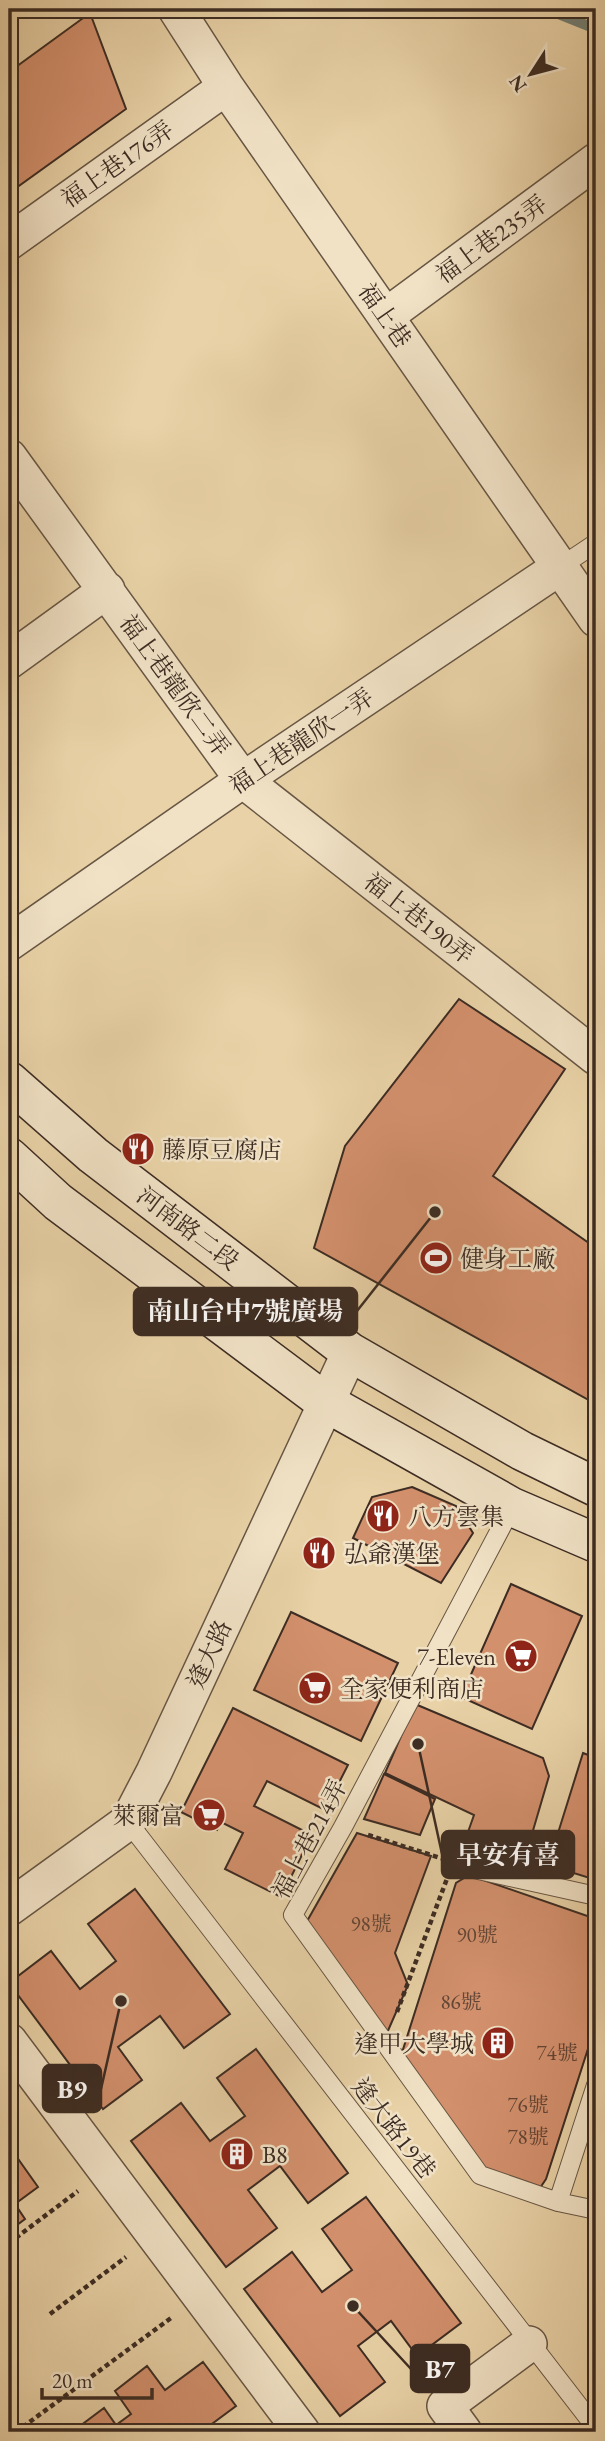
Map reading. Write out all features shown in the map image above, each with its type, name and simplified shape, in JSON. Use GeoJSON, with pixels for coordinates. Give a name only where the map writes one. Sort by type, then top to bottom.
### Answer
{"type":"FeatureCollection","features":[{"type":"Feature","properties":{"kind":"street","name":"福上巷"},"geometry":{"type":"LineString","coordinates":[[176,9],[226,87],[596,619]]}},
{"type":"Feature","properties":{"kind":"street","name":"福上巷176弄"},"geometry":{"type":"LineString","coordinates":[[9,242],[226,87]]}},
{"type":"Feature","properties":{"kind":"street","name":"福上巷235弄"},"geometry":{"type":"LineString","coordinates":[[386,316],[596,161]]}},
{"type":"Feature","properties":{"kind":"street","name":"福上巷龍欣二弄"},"geometry":{"type":"LineString","coordinates":[[9,457],[243,780]]}},
{"type":"Feature","properties":{"kind":"street","name":"福上巷龍欣一弄"},"geometry":{"type":"LineString","coordinates":[[9,943],[243,780],[561,567]]}},
{"type":"Feature","properties":{"kind":"street"},"geometry":{"type":"LineString","coordinates":[[9,661],[107,590]]}},
{"type":"Feature","properties":{"kind":"street","name":"福上巷190弄"},"geometry":{"type":"LineString","coordinates":[[243,780],[596,1057]]}},
{"type":"Feature","properties":{"kind":"street","name":"河南路二段"},"geometry":{"type":"LineString","coordinates":[[9,1081],[93,1155],[350,1352],[522,1451],[596,1487]]}},
{"type":"Feature","properties":{"kind":"street"},"geometry":{"type":"LineString","coordinates":[[9,1157],[58,1202],[325,1402],[512,1507],[596,1543]]}},
{"type":"Feature","properties":{"kind":"street","name":"逢大路"},"geometry":{"type":"LineString","coordinates":[[9,1908],[128,1822],[154,1772],[350,1352]]}},
{"type":"Feature","properties":{"kind":"street"},"geometry":{"type":"LineString","coordinates":[[9,2041],[302,2432]]}},
{"type":"Feature","properties":{"kind":"street"},"geometry":{"type":"LineString","coordinates":[[464,2432],[445,2406],[529,2344]]}},
{"type":"Feature","properties":{"kind":"lane","name":"福上巷龍欣一弄"},"geometry":{"type":"LineString","coordinates":[[561,567],[596,542]]}},
{"type":"Feature","properties":{"kind":"lane","name":"福上巷214弄"},"geometry":{"type":"LineString","coordinates":[[512,1507],[355,1806],[293,1915],[480,2175],[558,2202],[596,2210]]}},
{"type":"Feature","properties":{"kind":"lane","name":"逢大路19巷"},"geometry":{"type":"LineString","coordinates":[[128,1822],[596,2428]]}},
{"type":"Feature","properties":{"kind":"lane"},"geometry":{"type":"LineString","coordinates":[[474,1869],[596,1896]]}},
{"type":"Feature","properties":{"kind":"lane"},"geometry":{"type":"LineString","coordinates":[[558,2202],[596,2085]]}},
{"type":"Feature","properties":{"kind":"path"},"geometry":{"type":"LineString","coordinates":[[356,1831],[474,1869]]}},
{"type":"Feature","properties":{"kind":"path"},"geometry":{"type":"LineString","coordinates":[[386,2044],[453,1862]]}},
{"type":"Feature","properties":{"kind":"path"},"geometry":{"type":"LineString","coordinates":[[9,2243],[106,2171]]}},
{"type":"Feature","properties":{"kind":"path"},"geometry":{"type":"LineString","coordinates":[[50,2314],[155,2235]]}},
{"type":"Feature","properties":{"kind":"path"},"geometry":{"type":"LineString","coordinates":[[19,2431],[200,2297]]}},
{"type":"Feature","properties":{"kind":"building"},"geometry":{"type":"Polygon","coordinates":[[[90,13],[126,109],[9,193],[9,72],[90,13]]]}},
{"type":"Feature","properties":{"kind":"building"},"geometry":{"type":"Polygon","coordinates":[[[459,999],[565,1069],[493,1176],[596,1248],[596,1404],[314,1248],[345,1146],[459,999]]]}},
{"type":"Feature","properties":{"kind":"building"},"geometry":{"type":"Polygon","coordinates":[[[412,1487],[456,1506],[473,1533],[441,1583],[353,1538],[372,1497],[412,1487]]]}},
{"type":"Feature","properties":{"kind":"building","name":"7-Eleven"},"geometry":{"type":"Polygon","coordinates":[[[511,1584],[582,1616],[532,1729],[461,1697],[511,1584]]]}},
{"type":"Feature","properties":{"kind":"building"},"geometry":{"type":"Polygon","coordinates":[[[291,1612],[398,1663],[361,1741],[254,1690],[291,1612]]]}},
{"type":"Feature","properties":{"kind":"building"},"geometry":{"type":"Polygon","coordinates":[[[415,1704],[543,1758],[549,1776],[522,1868],[462,1849],[474,1815],[385,1773],[415,1704]]]}},
{"type":"Feature","properties":{"kind":"building"},"geometry":{"type":"Polygon","coordinates":[[[233,1708],[348,1765],[325,1810],[267,1781],[254,1806],[312,1835],[281,1897],[225,1869],[243,1833],[221,1822],[217,1830],[181,1812],[233,1708]]]}},
{"type":"Feature","properties":{"kind":"building"},"geometry":{"type":"Polygon","coordinates":[[[583,1753],[596,1758],[596,1880],[548,1865],[583,1753]]]}},
{"type":"Feature","properties":{"kind":"building"},"geometry":{"type":"Polygon","coordinates":[[[384,1774],[435,1799],[420,1835],[364,1819],[384,1774]]]}},
{"type":"Feature","properties":{"kind":"building","name":"逢甲大學城"},"geometry":{"type":"Polygon","coordinates":[[[357,1833],[431,1856],[395,1953],[408,1985],[387,2033],[306,1923],[357,1833]]]}},
{"type":"Feature","properties":{"kind":"building","name":"逢甲大學城"},"geometry":{"type":"Polygon","coordinates":[[[469,1875],[596,1919],[596,2024],[546,2179],[538,2191],[482,2179],[399,2062],[456,1883],[469,1875]]]}},
{"type":"Feature","properties":{"kind":"building"},"geometry":{"type":"Polygon","coordinates":[[[135,1889],[230,2014],[184,2048],[160,2016],[118,2047],[142,2080],[103,2109],[9,1983],[51,1951],[80,1989],[116,1961],[88,1924],[135,1889]]]}},
{"type":"Feature","properties":{"kind":"building","name":"B8"},"geometry":{"type":"Polygon","coordinates":[[[256,2049],[348,2173],[308,2203],[280,2166],[248,2190],[277,2228],[226,2267],[131,2141],[181,2103],[210,2141],[245,2116],[217,2078],[256,2049]]]}},
{"type":"Feature","properties":{"kind":"building"},"geometry":{"type":"Polygon","coordinates":[[[9,2146],[38,2187],[15,2204],[25,2219],[9,2231],[9,2146]]]}},
{"type":"Feature","properties":{"kind":"building"},"geometry":{"type":"Polygon","coordinates":[[[366,2197],[461,2323],[417,2356],[391,2321],[358,2346],[385,2382],[340,2416],[244,2289],[292,2252],[322,2292],[352,2270],[322,2229],[366,2197]]]}},
{"type":"Feature","properties":{"kind":"building"},"geometry":{"type":"Polygon","coordinates":[[[203,2362],[236,2406],[201,2432],[72,2432],[104,2408],[116,2425],[131,2414],[115,2391],[147,2366],[165,2390],[203,2362]]]}},
{"type":"Feature","properties":{"kind":"waterway"},"geometry":{"type":"LineString","coordinates":[[546,9],[596,29]]}},
{"type":"Feature","properties":{"kind":"place","name":"藤原豆腐店"},"geometry":{"type":"Point","coordinates":[138,1149]}},
{"type":"Feature","properties":{"kind":"place","name":"南山台中7號廣場"},"geometry":{"type":"Point","coordinates":[435,1212]}},
{"type":"Feature","properties":{"kind":"place","name":"健身工廠"},"geometry":{"type":"Point","coordinates":[436,1258]}},
{"type":"Feature","properties":{"kind":"place","name":"八方雲集"},"geometry":{"type":"Point","coordinates":[383,1516]}},
{"type":"Feature","properties":{"kind":"place","name":"弘爺漢堡"},"geometry":{"type":"Point","coordinates":[319,1553]}},
{"type":"Feature","properties":{"kind":"place","name":"7-Eleven"},"geometry":{"type":"Point","coordinates":[521,1656]}},
{"type":"Feature","properties":{"kind":"place","name":"全家便利商店"},"geometry":{"type":"Point","coordinates":[315,1688]}},
{"type":"Feature","properties":{"kind":"place","name":"早安有喜"},"geometry":{"type":"Point","coordinates":[418,1744]}},
{"type":"Feature","properties":{"kind":"place","name":"萊爾富"},"geometry":{"type":"Point","coordinates":[209,1815]}},
{"type":"Feature","properties":{"kind":"place","name":"B9"},"geometry":{"type":"Point","coordinates":[121,2001]}},
{"type":"Feature","properties":{"kind":"place","name":"逢甲大學城"},"geometry":{"type":"Point","coordinates":[498,2043]}},
{"type":"Feature","properties":{"kind":"place","name":"B8"},"geometry":{"type":"Point","coordinates":[237,2154]}},
{"type":"Feature","properties":{"kind":"place","name":"B7"},"geometry":{"type":"Point","coordinates":[353,2306]}}]}
